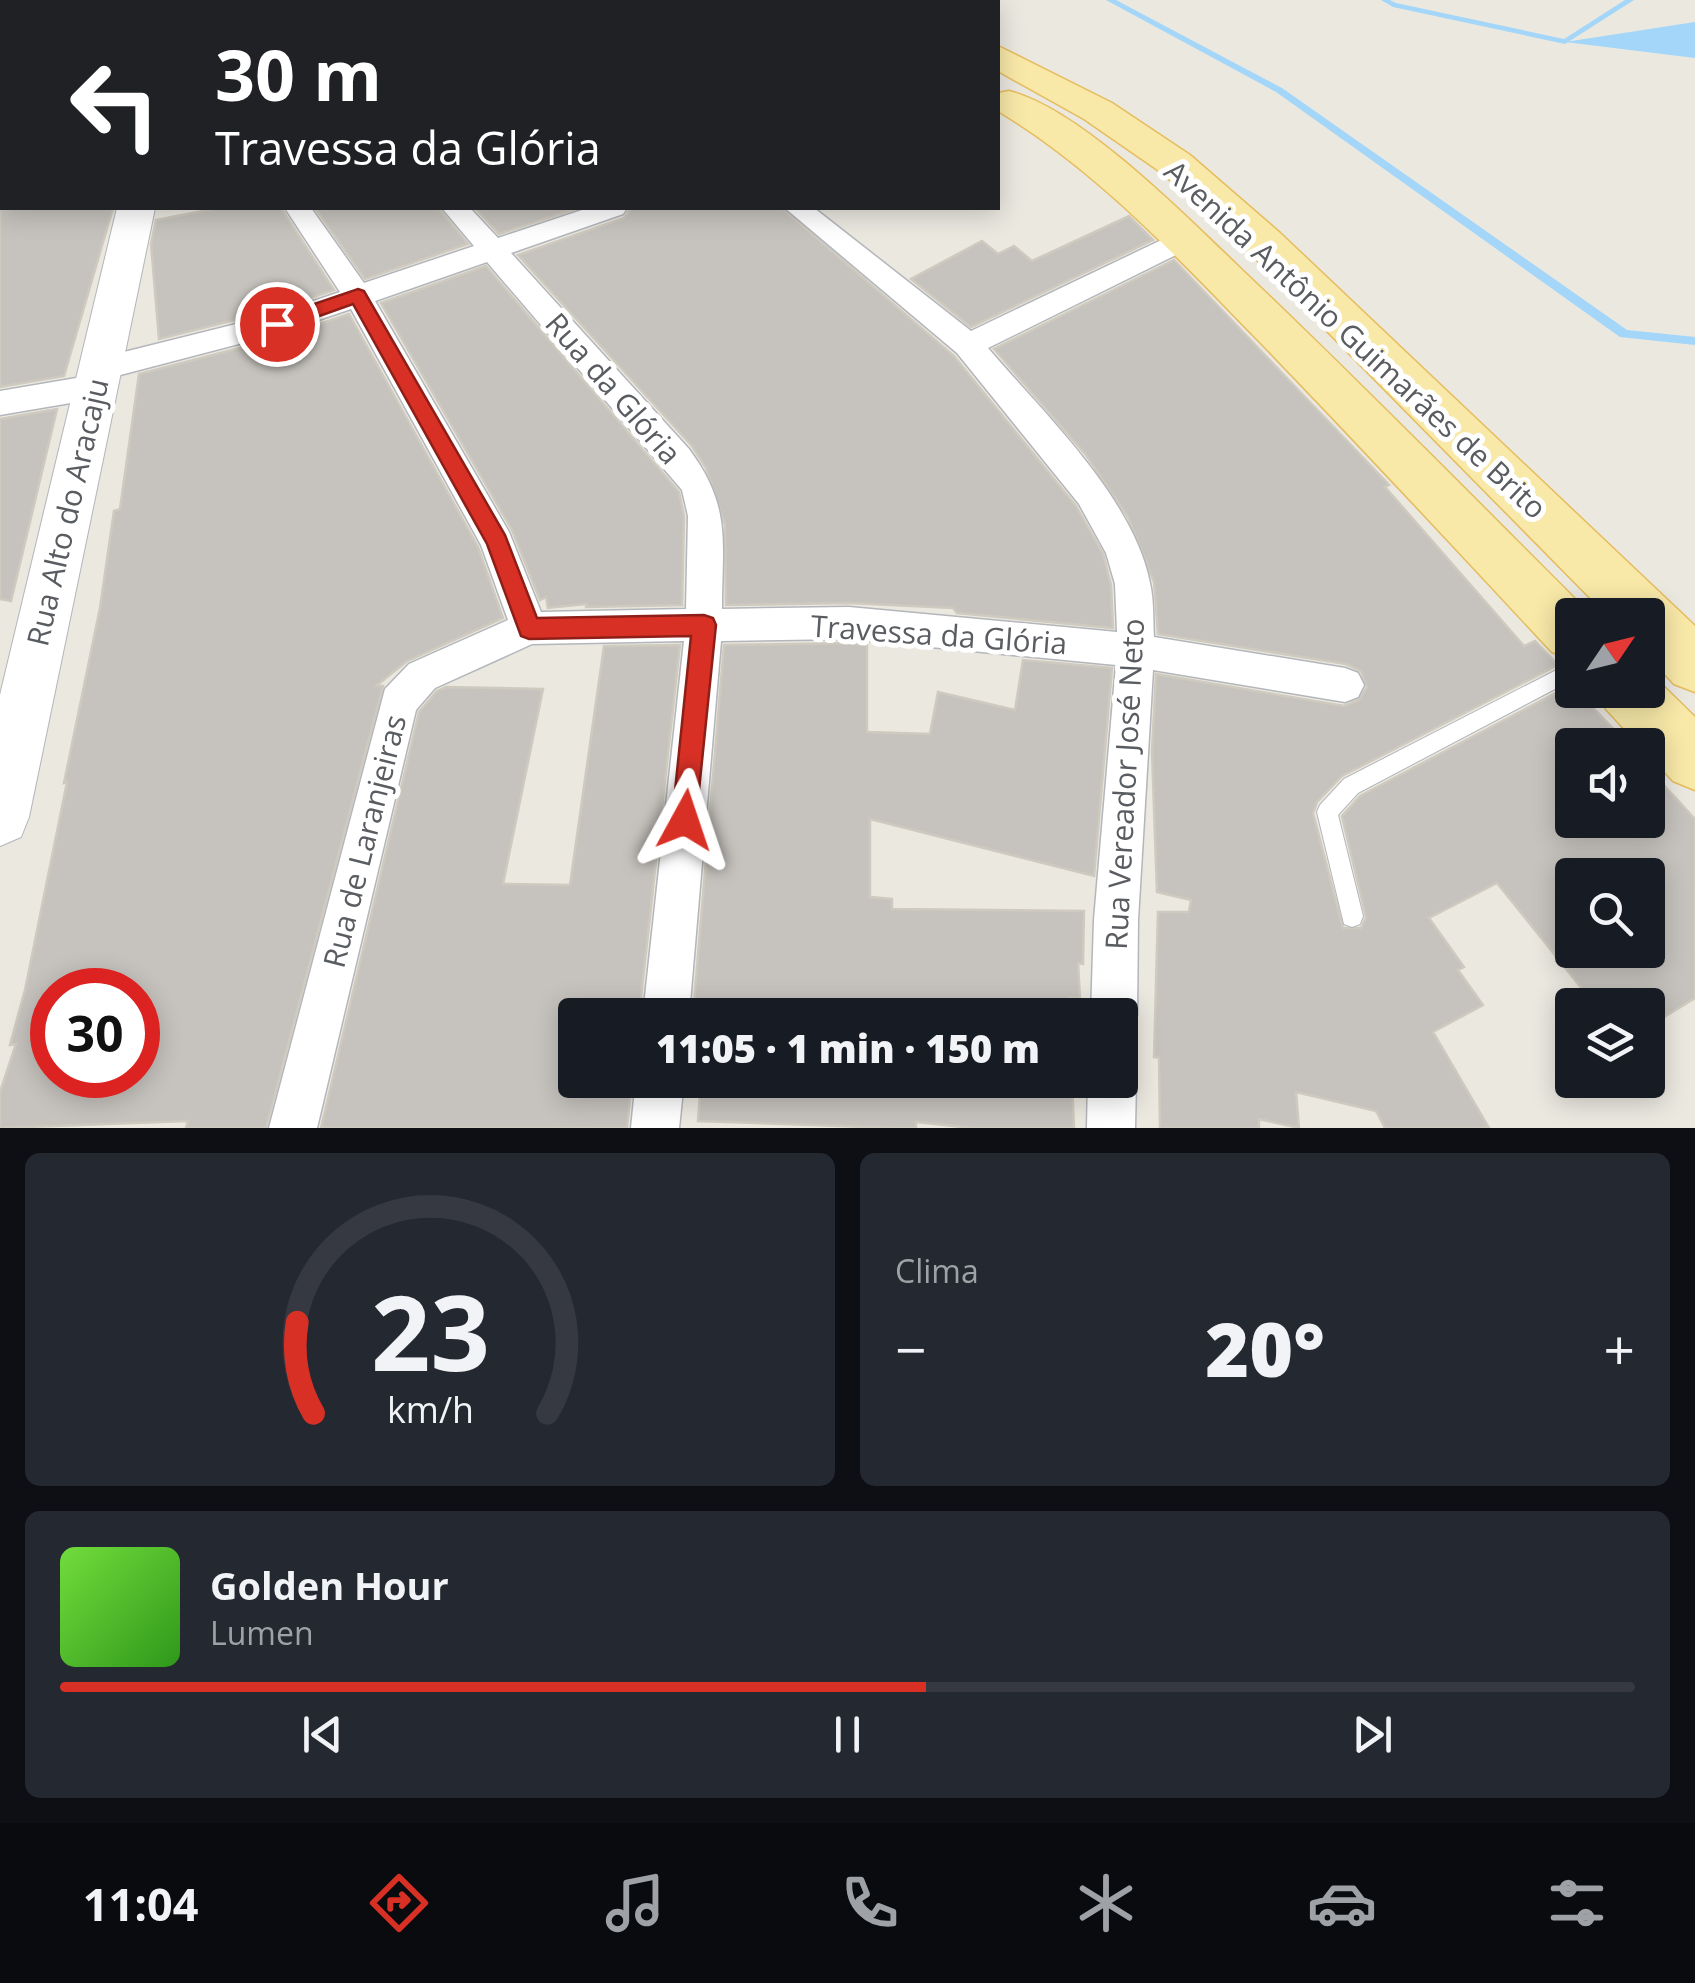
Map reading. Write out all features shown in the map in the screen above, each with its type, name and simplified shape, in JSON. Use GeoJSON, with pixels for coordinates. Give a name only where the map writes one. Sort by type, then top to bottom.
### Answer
{"type":"FeatureCollection","features":[{"type":"Feature","properties":{"kind":"main road","name":"Avenida Antônio Guimarães de Brito"},"geometry":{"type":"LineString","coordinates":[[1000,58],[1098,111],[1176,164],[1265,243],[1627,598]]}},
{"type":"Feature","properties":{"kind":"main road","name":"Avenida Antônio Guimarães de Brito"},"geometry":{"type":"LineString","coordinates":[[1000,97],[1082,148],[1184,240],[1555,617]]}},
{"type":"Feature","properties":{"kind":"main road","name":"Avenida Antônio Guimarães de Brito"},"geometry":{"type":"LineString","coordinates":[[1665,636],[1695,665]]}},
{"type":"Feature","properties":{"kind":"main road"},"geometry":{"type":"LineString","coordinates":[[1644,708],[1695,760]]}},
{"type":"Feature","properties":{"kind":"street","name":"Rua Alto do Aracaju"},"geometry":{"type":"LineString","coordinates":[[0,816],[136,210]]}},
{"type":"Feature","properties":{"kind":"street"},"geometry":{"type":"LineString","coordinates":[[299,210],[358,296],[497,542],[529,628]]}},
{"type":"Feature","properties":{"kind":"street","name":"Rua da Glória"},"geometry":{"type":"LineString","coordinates":[[457,210],[678,458],[698,486],[705,516],[704,625],[668,998]]}},
{"type":"Feature","properties":{"kind":"street"},"geometry":{"type":"LineString","coordinates":[[0,402],[277,324],[608,210]]}},
{"type":"Feature","properties":{"kind":"street","name":"Rua Vereador José Neto"},"geometry":{"type":"LineString","coordinates":[[800,210],[968,345],[1091,494],[1124,551],[1133,584],[1136,651],[1116,920],[1114,998]]}},
{"type":"Feature","properties":{"kind":"street"},"geometry":{"type":"LineString","coordinates":[[968,345],[1184,240]]}},
{"type":"Feature","properties":{"kind":"street","name":"Travessa da Glória"},"geometry":{"type":"LineString","coordinates":[[529,628],[850,623],[1136,651],[1345,685]]}},
{"type":"Feature","properties":{"kind":"street","name":"Rua de Laranjeiras"},"geometry":{"type":"LineString","coordinates":[[294,1128],[398,702],[422,676],[529,628]]}},
{"type":"Feature","properties":{"kind":"street"},"geometry":{"type":"LineString","coordinates":[[655,1128],[658,1098]]}},
{"type":"Feature","properties":{"kind":"street"},"geometry":{"type":"LineString","coordinates":[[1111,1128],[1112,1098]]}},
{"type":"Feature","properties":{"kind":"lane"},"geometry":{"type":"LineString","coordinates":[[1352,916],[1327,812],[1351,786],[1555,680]]}},
{"type":"Feature","properties":{"kind":"water"},"geometry":{"type":"Polygon","coordinates":[[[1695,22],[1695,58],[1565,42],[1695,22]]]}},
{"type":"Feature","properties":{"kind":"building"},"geometry":{"type":"Polygon","coordinates":[[[0,210],[112,210],[64,376],[0,387],[0,210]]]}},
{"type":"Feature","properties":{"kind":"building"},"geometry":{"type":"Polygon","coordinates":[[[208,210],[282,210],[334,290],[271,311],[159,339],[151,244],[156,220],[208,210]]]}},
{"type":"Feature","properties":{"kind":"building"},"geometry":{"type":"Polygon","coordinates":[[[316,210],[440,210],[468,244],[365,279],[316,210]]]}},
{"type":"Feature","properties":{"kind":"building"},"geometry":{"type":"Polygon","coordinates":[[[477,210],[572,210],[499,234],[477,210]]]}},
{"type":"Feature","properties":{"kind":"building"},"geometry":{"type":"Polygon","coordinates":[[[630,210],[784,210],[954,356],[1076,506],[1103,554],[1111,585],[1113,628],[957,613],[953,608],[849,603],[726,605],[725,525],[706,468],[692,446],[518,255],[624,218],[630,210]]]}},
{"type":"Feature","properties":{"kind":"building"},"geometry":{"type":"Polygon","coordinates":[[[1129,216],[1153,240],[971,327],[911,279],[982,241],[998,254],[1014,246],[1032,261],[1129,216]]]}},
{"type":"Feature","properties":{"kind":"building"},"geometry":{"type":"Polygon","coordinates":[[[1174,260],[1389,485],[1385,487],[1524,646],[1535,641],[1555,662],[1555,667],[1342,776],[1317,802],[1313,813],[1343,928],[1361,928],[1366,917],[1342,816],[1360,796],[1555,693],[1555,708],[1593,708],[1613,728],[1555,728],[1555,838],[1665,838],[1665,786],[1695,819],[1695,998],[1665,1017],[1665,988],[1581,988],[1565,968],[1665,968],[1665,858],[1555,858],[1555,955],[1497,883],[1429,918],[1464,967],[1458,970],[1483,1005],[1433,1032],[1489,1128],[1385,1128],[1376,1111],[1296,1092],[1299,1128],[1259,1119],[1259,1128],[1160,1128],[1159,1058],[1154,1057],[1158,912],[1189,912],[1191,900],[1157,892],[1152,752],[1156,674],[1344,706],[1359,700],[1367,687],[1361,671],[1346,664],[1158,634],[1154,582],[1128,517],[1086,455],[994,349],[1174,260]]]}},
{"type":"Feature","properties":{"kind":"building"},"geometry":{"type":"Polygon","coordinates":[[[486,266],[679,492],[684,516],[682,605],[586,604],[548,608],[546,597],[540,600],[512,530],[381,303],[486,266]]]}},
{"type":"Feature","properties":{"kind":"building"},"geometry":{"type":"Polygon","coordinates":[[[349,314],[478,547],[503,618],[407,661],[376,686],[383,686],[266,1128],[186,1128],[188,1121],[0,1128],[0,1092],[16,1044],[10,1045],[25,990],[67,782],[64,783],[100,608],[114,511],[120,509],[139,374],[278,338],[349,314]]]}},
{"type":"Feature","properties":{"kind":"building"},"geometry":{"type":"Polygon","coordinates":[[[57,409],[11,601],[0,599],[0,419],[57,409]]]}},
{"type":"Feature","properties":{"kind":"building"},"geometry":{"type":"Polygon","coordinates":[[[680,645],[641,998],[558,998],[558,1098],[630,1098],[627,1128],[321,1128],[419,712],[437,691],[446,687],[543,689],[503,884],[570,885],[604,646],[680,645]]]}},
{"type":"Feature","properties":{"kind":"building"},"geometry":{"type":"Polygon","coordinates":[[[724,645],[867,645],[867,732],[930,734],[938,692],[1015,710],[1023,660],[1112,668],[1094,876],[870,819],[870,897],[892,899],[892,909],[1084,911],[1083,964],[1078,963],[1080,998],[694,998],[724,645]]]}},
{"type":"Feature","properties":{"kind":"building"},"geometry":{"type":"Polygon","coordinates":[[[700,1098],[1073,1098],[1074,1128],[972,1128],[916,1122],[916,1128],[895,1128],[698,1121],[700,1098]]]}},
{"type":"Feature","properties":{"kind":"waterway"},"geometry":{"type":"LineString","coordinates":[[1110,0],[1279,90],[1624,334],[1695,341]]}},
{"type":"Feature","properties":{"kind":"waterway"},"geometry":{"type":"LineString","coordinates":[[1385,0],[1393,5],[1565,42],[1630,0]]}},
{"type":"Feature","properties":{"kind":"route"},"geometry":{"type":"LineString","coordinates":[[277,324],[358,296],[497,542],[529,628],[704,625],[685,820]]}}]}
